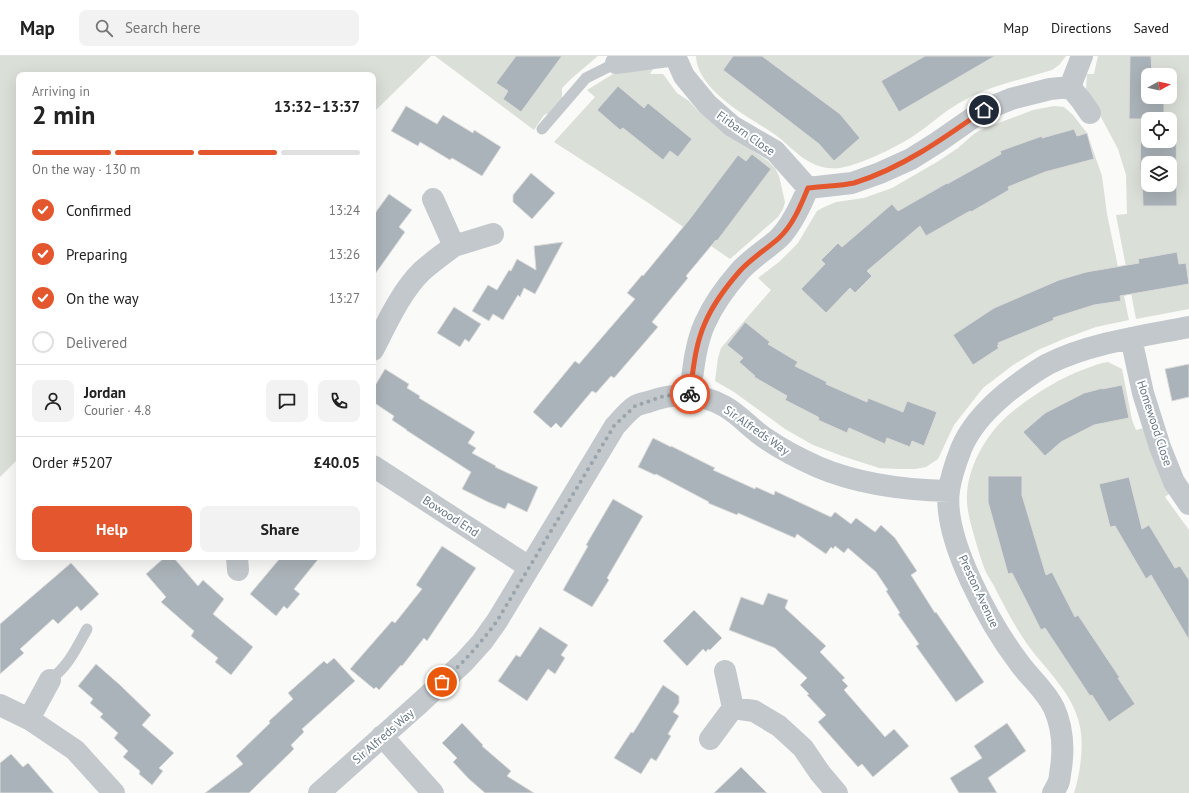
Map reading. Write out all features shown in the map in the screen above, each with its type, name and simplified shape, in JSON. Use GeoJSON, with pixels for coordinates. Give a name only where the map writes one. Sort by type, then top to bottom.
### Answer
{"type":"FeatureCollection","features":[{"type":"Feature","properties":{"kind":"street"},"geometry":{"type":"LineString","coordinates":[[616,63],[668,56]]}},
{"type":"Feature","properties":{"kind":"street","name":"Firbarn Close"},"geometry":{"type":"LineString","coordinates":[[675,56],[684,76],[706,104],[732,126],[774,151],[808,188]]}},
{"type":"Feature","properties":{"kind":"street"},"geometry":{"type":"LineString","coordinates":[[1070,87],[1082,56]]}},
{"type":"Feature","properties":{"kind":"street"},"geometry":{"type":"LineString","coordinates":[[690,395],[693,369],[704,323],[715,304],[740,271],[780,237],[798,212],[808,188],[852,183],[880,173],[911,159],[984,110],[1011,99],[1050,89],[1070,87]]}},
{"type":"Feature","properties":{"kind":"street"},"geometry":{"type":"LineString","coordinates":[[1070,87],[1090,114]]}},
{"type":"Feature","properties":{"kind":"street"},"geometry":{"type":"LineString","coordinates":[[433,199],[454,246]]}},
{"type":"Feature","properties":{"kind":"street"},"geometry":{"type":"LineString","coordinates":[[376,345],[405,292],[422,272],[454,246],[493,234]]}},
{"type":"Feature","properties":{"kind":"street","name":"Preston Avenue"},"geometry":{"type":"LineString","coordinates":[[1054,793],[1059,781],[1064,746],[1061,731],[1054,708],[1001,637],[965,568],[954,533],[950,513],[949,491],[955,466],[964,444],[976,422],[996,401],[1022,380],[1048,364],[1088,348],[1189,327]]}},
{"type":"Feature","properties":{"kind":"street","name":"Homewood Close"},"geometry":{"type":"LineString","coordinates":[[1131,338],[1143,393],[1160,448],[1174,482],[1189,504]]}},
{"type":"Feature","properties":{"kind":"street","name":"Sir Alfreds Way"},"geometry":{"type":"LineString","coordinates":[[319,793],[420,703],[464,662],[482,642],[497,621],[614,426],[635,406],[664,396],[690,395],[706,398],[725,407],[765,438],[792,455],[820,468],[858,480],[893,488],[949,491]]}},
{"type":"Feature","properties":{"kind":"street","name":"Bowood End"},"geometry":{"type":"LineString","coordinates":[[376,468],[529,567]]}},
{"type":"Feature","properties":{"kind":"street"},"geometry":{"type":"LineString","coordinates":[[710,739],[732,708],[725,671]]}},
{"type":"Feature","properties":{"kind":"street"},"geometry":{"type":"LineString","coordinates":[[29,719],[50,680]]}},
{"type":"Feature","properties":{"kind":"street"},"geometry":{"type":"LineString","coordinates":[[0,704],[29,719],[75,750],[114,793]]}},
{"type":"Feature","properties":{"kind":"street"},"geometry":{"type":"LineString","coordinates":[[732,708],[754,711],[779,726],[803,748],[820,773],[837,793]]}},
{"type":"Feature","properties":{"kind":"street"},"geometry":{"type":"LineString","coordinates":[[382,736],[433,793]]}},
{"type":"Feature","properties":{"kind":"lane"},"geometry":{"type":"LineString","coordinates":[[542,129],[586,78],[616,63]]}},
{"type":"Feature","properties":{"kind":"lane"},"geometry":{"type":"LineString","coordinates":[[50,680],[60,672],[71,658],[87,629]]}},
{"type":"Feature","properties":{"kind":"shaded area"},"geometry":{"type":"Polygon","coordinates":[[[0,56],[431,56],[376,110],[376,72],[16,72],[16,461],[0,477],[0,56]]]}},
{"type":"Feature","properties":{"kind":"shaded area"},"geometry":{"type":"Polygon","coordinates":[[[435,56],[598,56],[562,88],[562,98],[554,111],[544,115],[534,130],[435,56]]]}},
{"type":"Feature","properties":{"kind":"shaded area"},"geometry":{"type":"Polygon","coordinates":[[[696,56],[1066,56],[1059,65],[1052,70],[1003,84],[974,95],[949,110],[911,137],[870,159],[840,168],[828,168],[809,162],[777,136],[741,113],[724,100],[715,92],[702,75],[696,56]]]}},
{"type":"Feature","properties":{"kind":"shaded area"},"geometry":{"type":"Polygon","coordinates":[[[1098,56],[1189,56],[1189,309],[1136,319],[1116,215],[1127,214],[1126,175],[1118,149],[1086,89],[1087,74],[1094,74],[1098,56]]]}},
{"type":"Feature","properties":{"kind":"shaded area"},"geometry":{"type":"Polygon","coordinates":[[[629,69],[653,69],[650,74],[663,74],[677,93],[689,101],[698,111],[768,161],[775,168],[779,176],[785,202],[783,209],[778,217],[730,259],[647,202],[554,142],[595,97],[587,90],[613,74],[629,69]]]}},
{"type":"Feature","properties":{"kind":"shaded area"},"geometry":{"type":"Polygon","coordinates":[[[1054,106],[1064,107],[1073,115],[1087,133],[1102,176],[1107,214],[1129,320],[1096,327],[1066,338],[1038,350],[1013,365],[983,388],[954,425],[938,459],[926,467],[915,469],[879,468],[813,445],[785,429],[734,392],[715,381],[721,348],[771,290],[758,278],[779,262],[798,243],[817,211],[836,202],[864,198],[892,188],[937,162],[958,148],[975,133],[1033,110],[1054,106]]]}},
{"type":"Feature","properties":{"kind":"shaded area"},"geometry":{"type":"Polygon","coordinates":[[[1108,362],[1122,369],[1132,420],[1136,430],[1144,428],[1170,493],[1165,497],[1189,530],[1189,793],[1074,793],[1080,769],[1082,743],[1077,715],[1066,693],[1022,637],[987,574],[978,551],[968,511],[967,494],[972,469],[983,446],[998,425],[1033,396],[1050,386],[1076,373],[1108,362]]]}},
{"type":"Feature","properties":{"kind":"building"},"geometry":{"type":"Polygon","coordinates":[[[516,56],[562,56],[521,112],[503,99],[508,91],[496,83],[516,56]]]}},
{"type":"Feature","properties":{"kind":"building"},"geometry":{"type":"Polygon","coordinates":[[[733,56],[762,56],[840,114],[860,138],[834,161],[819,144],[723,70],[733,56]]]}},
{"type":"Feature","properties":{"kind":"building"},"geometry":{"type":"Polygon","coordinates":[[[925,56],[995,56],[899,112],[881,81],[925,56]]]}},
{"type":"Feature","properties":{"kind":"building"},"geometry":{"type":"Polygon","coordinates":[[[1130,56],[1151,56],[1152,68],[1141,68],[1141,104],[1164,104],[1164,112],[1141,112],[1141,119],[1129,119],[1130,56]]]}},
{"type":"Feature","properties":{"kind":"building"},"geometry":{"type":"Polygon","coordinates":[[[618,86],[644,108],[648,103],[692,139],[678,157],[670,151],[663,160],[623,128],[620,130],[597,110],[618,86]]]}},
{"type":"Feature","properties":{"kind":"building"},"geometry":{"type":"Polygon","coordinates":[[[406,106],[437,124],[443,115],[473,133],[474,130],[501,147],[482,176],[452,158],[450,160],[420,142],[418,146],[391,131],[406,106]]]}},
{"type":"Feature","properties":{"kind":"building"},"geometry":{"type":"Polygon","coordinates":[[[1141,119],[1141,148],[1176,148],[1176,156],[1141,156],[1140,170],[1141,119]]]}},
{"type":"Feature","properties":{"kind":"building"},"geometry":{"type":"Polygon","coordinates":[[[1074,129],[1077,136],[1087,133],[1094,159],[1045,172],[1008,187],[1009,190],[926,236],[920,226],[867,271],[872,276],[855,293],[850,288],[826,313],[801,289],[825,264],[821,260],[838,243],[842,247],[892,204],[898,211],[1001,154],[1000,151],[1042,136],[1042,138],[1074,129]]]}},
{"type":"Feature","properties":{"kind":"building"},"geometry":{"type":"Polygon","coordinates":[[[752,154],[771,169],[717,241],[716,240],[686,276],[688,278],[652,322],[658,327],[614,378],[611,376],[596,393],[592,391],[561,428],[556,423],[551,428],[533,412],[575,361],[579,364],[635,299],[627,293],[689,220],[738,155],[746,161],[752,154]]]}},
{"type":"Feature","properties":{"kind":"building"},"geometry":{"type":"Polygon","coordinates":[[[531,173],[555,193],[532,219],[513,202],[513,195],[531,173]]]}},
{"type":"Feature","properties":{"kind":"building"},"geometry":{"type":"Polygon","coordinates":[[[1143,192],[1177,192],[1177,206],[1143,206],[1143,192]]]}},
{"type":"Feature","properties":{"kind":"building"},"geometry":{"type":"Polygon","coordinates":[[[389,194],[412,210],[399,227],[405,232],[376,273],[376,212],[389,194]]]}},
{"type":"Feature","properties":{"kind":"building"},"geometry":{"type":"Polygon","coordinates":[[[563,242],[535,294],[524,288],[520,297],[518,295],[503,320],[493,314],[489,321],[472,311],[488,285],[497,290],[509,270],[511,271],[517,259],[536,270],[534,246],[563,242]]]}},
{"type":"Feature","properties":{"kind":"building"},"geometry":{"type":"Polygon","coordinates":[[[1177,252],[1179,264],[1186,263],[1189,284],[1120,296],[1121,301],[1094,305],[1053,318],[1054,320],[998,343],[999,345],[997,346],[999,348],[973,365],[953,335],[994,308],[1059,280],[1086,272],[1139,263],[1138,259],[1177,252]]]}},
{"type":"Feature","properties":{"kind":"building"},"geometry":{"type":"Polygon","coordinates":[[[454,307],[481,324],[469,342],[465,339],[460,347],[437,333],[454,307]]]}},
{"type":"Feature","properties":{"kind":"building"},"geometry":{"type":"Polygon","coordinates":[[[745,322],[770,342],[768,344],[798,362],[795,366],[827,382],[826,384],[867,402],[868,398],[903,412],[907,401],[937,412],[924,446],[912,441],[910,447],[887,438],[885,444],[849,428],[847,433],[818,420],[818,417],[785,400],[787,396],[754,377],[755,376],[739,362],[743,358],[727,345],[745,322]]]}},
{"type":"Feature","properties":{"kind":"building"},"geometry":{"type":"Polygon","coordinates":[[[1189,364],[1189,397],[1172,401],[1165,369],[1189,364]]]}},
{"type":"Feature","properties":{"kind":"building"},"geometry":{"type":"Polygon","coordinates":[[[385,369],[409,384],[407,388],[420,396],[419,398],[475,432],[468,443],[476,448],[472,453],[496,466],[495,467],[538,487],[527,512],[508,503],[505,509],[462,489],[471,472],[392,420],[394,416],[376,404],[376,384],[385,369]]]}},
{"type":"Feature","properties":{"kind":"building"},"geometry":{"type":"Polygon","coordinates":[[[1122,385],[1129,418],[1094,425],[1061,442],[1045,456],[1023,432],[1045,413],[1084,393],[1122,385]]]}},
{"type":"Feature","properties":{"kind":"building"},"geometry":{"type":"Polygon","coordinates":[[[653,438],[715,468],[713,470],[755,489],[756,487],[774,495],[775,491],[831,517],[835,512],[851,524],[856,518],[875,532],[881,525],[895,538],[917,571],[911,575],[935,613],[936,612],[984,682],[956,702],[916,646],[919,644],[898,614],[900,613],[886,591],[888,590],[876,572],[848,548],[844,553],[835,546],[833,549],[831,547],[826,554],[797,534],[795,538],[738,513],[737,515],[708,503],[709,502],[656,474],[655,475],[638,467],[653,438]]]}},
{"type":"Feature","properties":{"kind":"building"},"geometry":{"type":"Polygon","coordinates":[[[988,476],[1022,476],[1022,495],[1046,575],[1052,572],[1075,617],[1078,615],[1120,678],[1118,678],[1135,704],[1109,722],[1045,628],[1041,630],[1012,573],[1008,574],[988,502],[988,476]]]}},
{"type":"Feature","properties":{"kind":"building"},"geometry":{"type":"Polygon","coordinates":[[[1129,477],[1142,529],[1149,525],[1175,568],[1180,566],[1189,580],[1189,640],[1151,575],[1146,579],[1115,526],[1110,527],[1099,484],[1129,477]]]}},
{"type":"Feature","properties":{"kind":"building"},"geometry":{"type":"Polygon","coordinates":[[[613,499],[643,516],[607,578],[609,580],[592,607],[563,590],[588,546],[586,545],[613,499]]]}},
{"type":"Feature","properties":{"kind":"building"},"geometry":{"type":"Polygon","coordinates":[[[442,546],[476,568],[427,641],[424,638],[402,666],[401,665],[379,690],[376,687],[374,689],[350,669],[392,621],[395,623],[422,589],[416,585],[442,546]]]}},
{"type":"Feature","properties":{"kind":"building"},"geometry":{"type":"Polygon","coordinates":[[[162,560],[176,560],[198,586],[203,580],[224,599],[213,614],[253,647],[231,675],[215,662],[218,658],[191,636],[194,631],[161,602],[166,597],[146,574],[162,560]]]}},
{"type":"Feature","properties":{"kind":"building"},"geometry":{"type":"Polygon","coordinates":[[[278,560],[318,560],[294,589],[300,594],[287,609],[284,606],[276,616],[250,594],[278,560]]]}},
{"type":"Feature","properties":{"kind":"building"},"geometry":{"type":"Polygon","coordinates":[[[71,563],[99,594],[81,611],[77,606],[58,624],[53,619],[20,649],[24,653],[0,674],[0,624],[71,563]]]}},
{"type":"Feature","properties":{"kind":"building"},"geometry":{"type":"Polygon","coordinates":[[[768,593],[788,600],[785,608],[826,646],[820,652],[845,678],[842,680],[848,686],[844,690],[885,737],[894,729],[909,746],[873,777],[862,764],[858,767],[818,722],[826,715],[807,695],[809,694],[800,685],[807,678],[775,648],[729,630],[741,597],[763,605],[768,593]]]}},
{"type":"Feature","properties":{"kind":"building"},"geometry":{"type":"Polygon","coordinates":[[[694,610],[722,638],[710,650],[708,649],[706,652],[703,649],[687,666],[663,641],[694,610]]]}},
{"type":"Feature","properties":{"kind":"building"},"geometry":{"type":"Polygon","coordinates":[[[540,627],[568,645],[561,655],[565,658],[555,674],[548,669],[527,701],[498,681],[516,655],[520,657],[540,627]]]}},
{"type":"Feature","properties":{"kind":"building"},"geometry":{"type":"Polygon","coordinates":[[[334,658],[355,681],[302,729],[304,732],[291,745],[294,749],[249,793],[205,793],[243,764],[236,756],[270,723],[269,721],[293,699],[288,693],[324,661],[327,664],[334,658]]]}},
{"type":"Feature","properties":{"kind":"building"},"geometry":{"type":"Polygon","coordinates":[[[96,664],[151,715],[142,725],[174,753],[159,768],[163,771],[152,785],[139,774],[140,771],[123,757],[128,751],[114,738],[118,733],[100,717],[103,714],[90,703],[93,699],[78,686],[96,664]]]}},
{"type":"Feature","properties":{"kind":"building"},"geometry":{"type":"Polygon","coordinates":[[[663,685],[679,696],[679,703],[673,712],[679,716],[668,734],[671,736],[656,761],[651,758],[641,774],[614,758],[631,732],[633,733],[663,685]]]}},
{"type":"Feature","properties":{"kind":"building"},"geometry":{"type":"Polygon","coordinates":[[[462,723],[483,745],[482,746],[511,771],[507,776],[534,793],[485,793],[469,779],[453,762],[457,758],[442,743],[462,723]]]}},
{"type":"Feature","properties":{"kind":"building"},"geometry":{"type":"Polygon","coordinates":[[[1007,723],[1026,751],[988,778],[997,793],[959,793],[950,778],[982,758],[974,746],[1007,723]]]}},
{"type":"Feature","properties":{"kind":"building"},"geometry":{"type":"Polygon","coordinates":[[[11,754],[23,767],[28,763],[54,793],[0,793],[0,763],[11,754]]]}},
{"type":"Feature","properties":{"kind":"building"},"geometry":{"type":"Polygon","coordinates":[[[741,767],[767,793],[714,793],[741,767]]]}},
{"type":"Feature","properties":{"kind":"way so far"},"geometry":{"type":"LineString","coordinates":[[442,682],[464,662],[482,642],[497,621],[614,426],[635,406],[664,396],[690,394]]}},
{"type":"Feature","properties":{"kind":"route"},"geometry":{"type":"LineString","coordinates":[[690,394],[693,369],[704,323],[715,304],[740,271],[780,237],[798,212],[808,188],[852,183],[880,173],[911,159],[984,110]]}}]}
